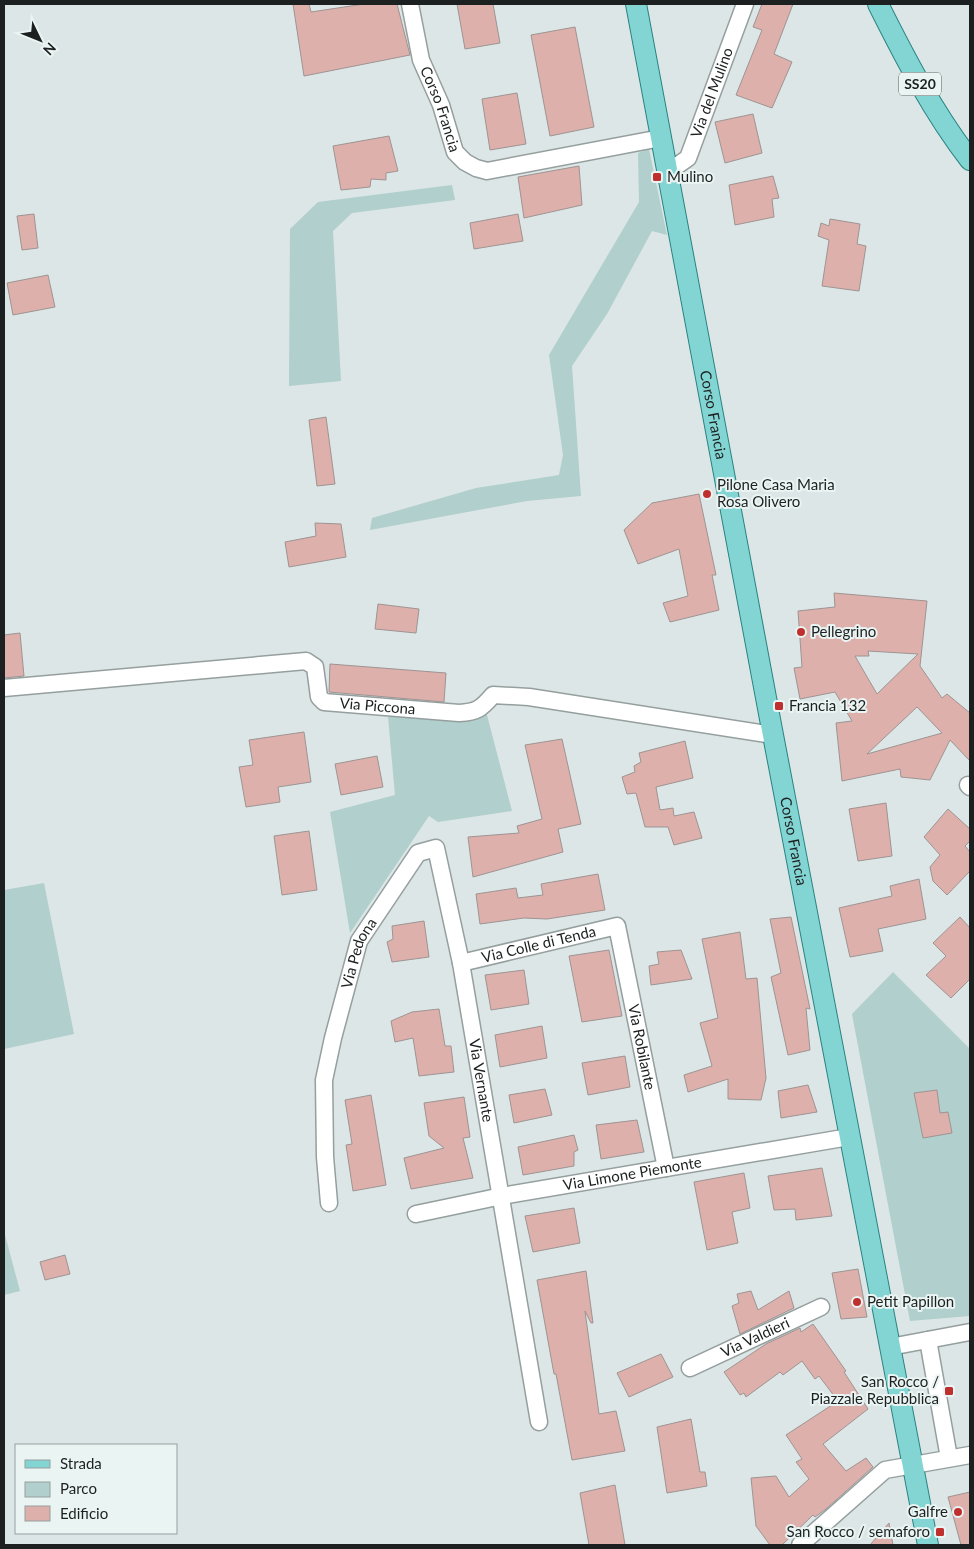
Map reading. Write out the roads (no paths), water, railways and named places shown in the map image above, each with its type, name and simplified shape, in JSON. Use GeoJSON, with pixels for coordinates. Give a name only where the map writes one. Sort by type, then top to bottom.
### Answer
{"type":"FeatureCollection","features":[{"type":"Feature","properties":{"kind":"main road","name":"Corso Francia"},"geometry":{"type":"LineString","coordinates":[[636,4],[772,735],[928,1545]]}},
{"type":"Feature","properties":{"kind":"main road","name":"SS20"},"geometry":{"type":"LineString","coordinates":[[878,4],[907,62],[950,134],[970,160]]}},
{"type":"Feature","properties":{"kind":"street","name":"Corso Francia"},"geometry":{"type":"LineString","coordinates":[[410,4],[421,60],[441,106],[455,152],[465,162],[476,168],[487,170],[661,138]]}},
{"type":"Feature","properties":{"kind":"street","name":"Via del Mulino"},"geometry":{"type":"LineString","coordinates":[[668,172],[688,158],[744,4]]}},
{"type":"Feature","properties":{"kind":"street","name":"Via Piccona"},"geometry":{"type":"LineString","coordinates":[[4,688],[306,661],[315,667],[319,697],[324,702],[459,713],[475,712],[493,694],[529,697],[772,735]]}},
{"type":"Feature","properties":{"kind":"street","name":"Via Pedona"},"geometry":{"type":"LineString","coordinates":[[329,1203],[325,1157],[324,1080],[333,1038],[359,941],[418,852],[436,848],[461,963]]}},
{"type":"Feature","properties":{"kind":"street","name":"Via Colle di Tenda"},"geometry":{"type":"LineString","coordinates":[[461,963],[617,926]]}},
{"type":"Feature","properties":{"kind":"street","name":"Via Robilante"},"geometry":{"type":"LineString","coordinates":[[617,926],[666,1168]]}},
{"type":"Feature","properties":{"kind":"street","name":"Via Vernante"},"geometry":{"type":"LineString","coordinates":[[461,963],[540,1422]]}},
{"type":"Feature","properties":{"kind":"street","name":"Via Limone Piemonte"},"geometry":{"type":"LineString","coordinates":[[416,1214],[502,1196],[849,1137]]}},
{"type":"Feature","properties":{"kind":"street","name":"Via Valdieri"},"geometry":{"type":"LineString","coordinates":[[690,1368],[821,1307]]}},
{"type":"Feature","properties":{"kind":"street"},"geometry":{"type":"LineString","coordinates":[[890,1347],[970,1332]]}},
{"type":"Feature","properties":{"kind":"street"},"geometry":{"type":"LineString","coordinates":[[928,1340],[949,1458]]}},
{"type":"Feature","properties":{"kind":"street"},"geometry":{"type":"LineString","coordinates":[[800,1545],[885,1470],[970,1455]]}},
{"type":"Feature","properties":{"kind":"place","name":"Mulino"},"geometry":{"type":"Point","coordinates":[657,177]}},
{"type":"Feature","properties":{"kind":"place","name":"Pilone Casa Maria Rosa Olivero"},"geometry":{"type":"Point","coordinates":[707,494]}},
{"type":"Feature","properties":{"kind":"place","name":"Pellegrino"},"geometry":{"type":"Point","coordinates":[801,632]}},
{"type":"Feature","properties":{"kind":"place","name":"Francia 132"},"geometry":{"type":"Point","coordinates":[779,706]}},
{"type":"Feature","properties":{"kind":"place","name":"Petit Papillon"},"geometry":{"type":"Point","coordinates":[857,1302]}},
{"type":"Feature","properties":{"kind":"place","name":"San Rocco / Piazzale Repubblica"},"geometry":{"type":"Point","coordinates":[949,1391]}},
{"type":"Feature","properties":{"kind":"place","name":"Galfre"},"geometry":{"type":"Point","coordinates":[958,1512]}},
{"type":"Feature","properties":{"kind":"place","name":"San Rocco / semaforo"},"geometry":{"type":"Point","coordinates":[940,1532]}}]}
